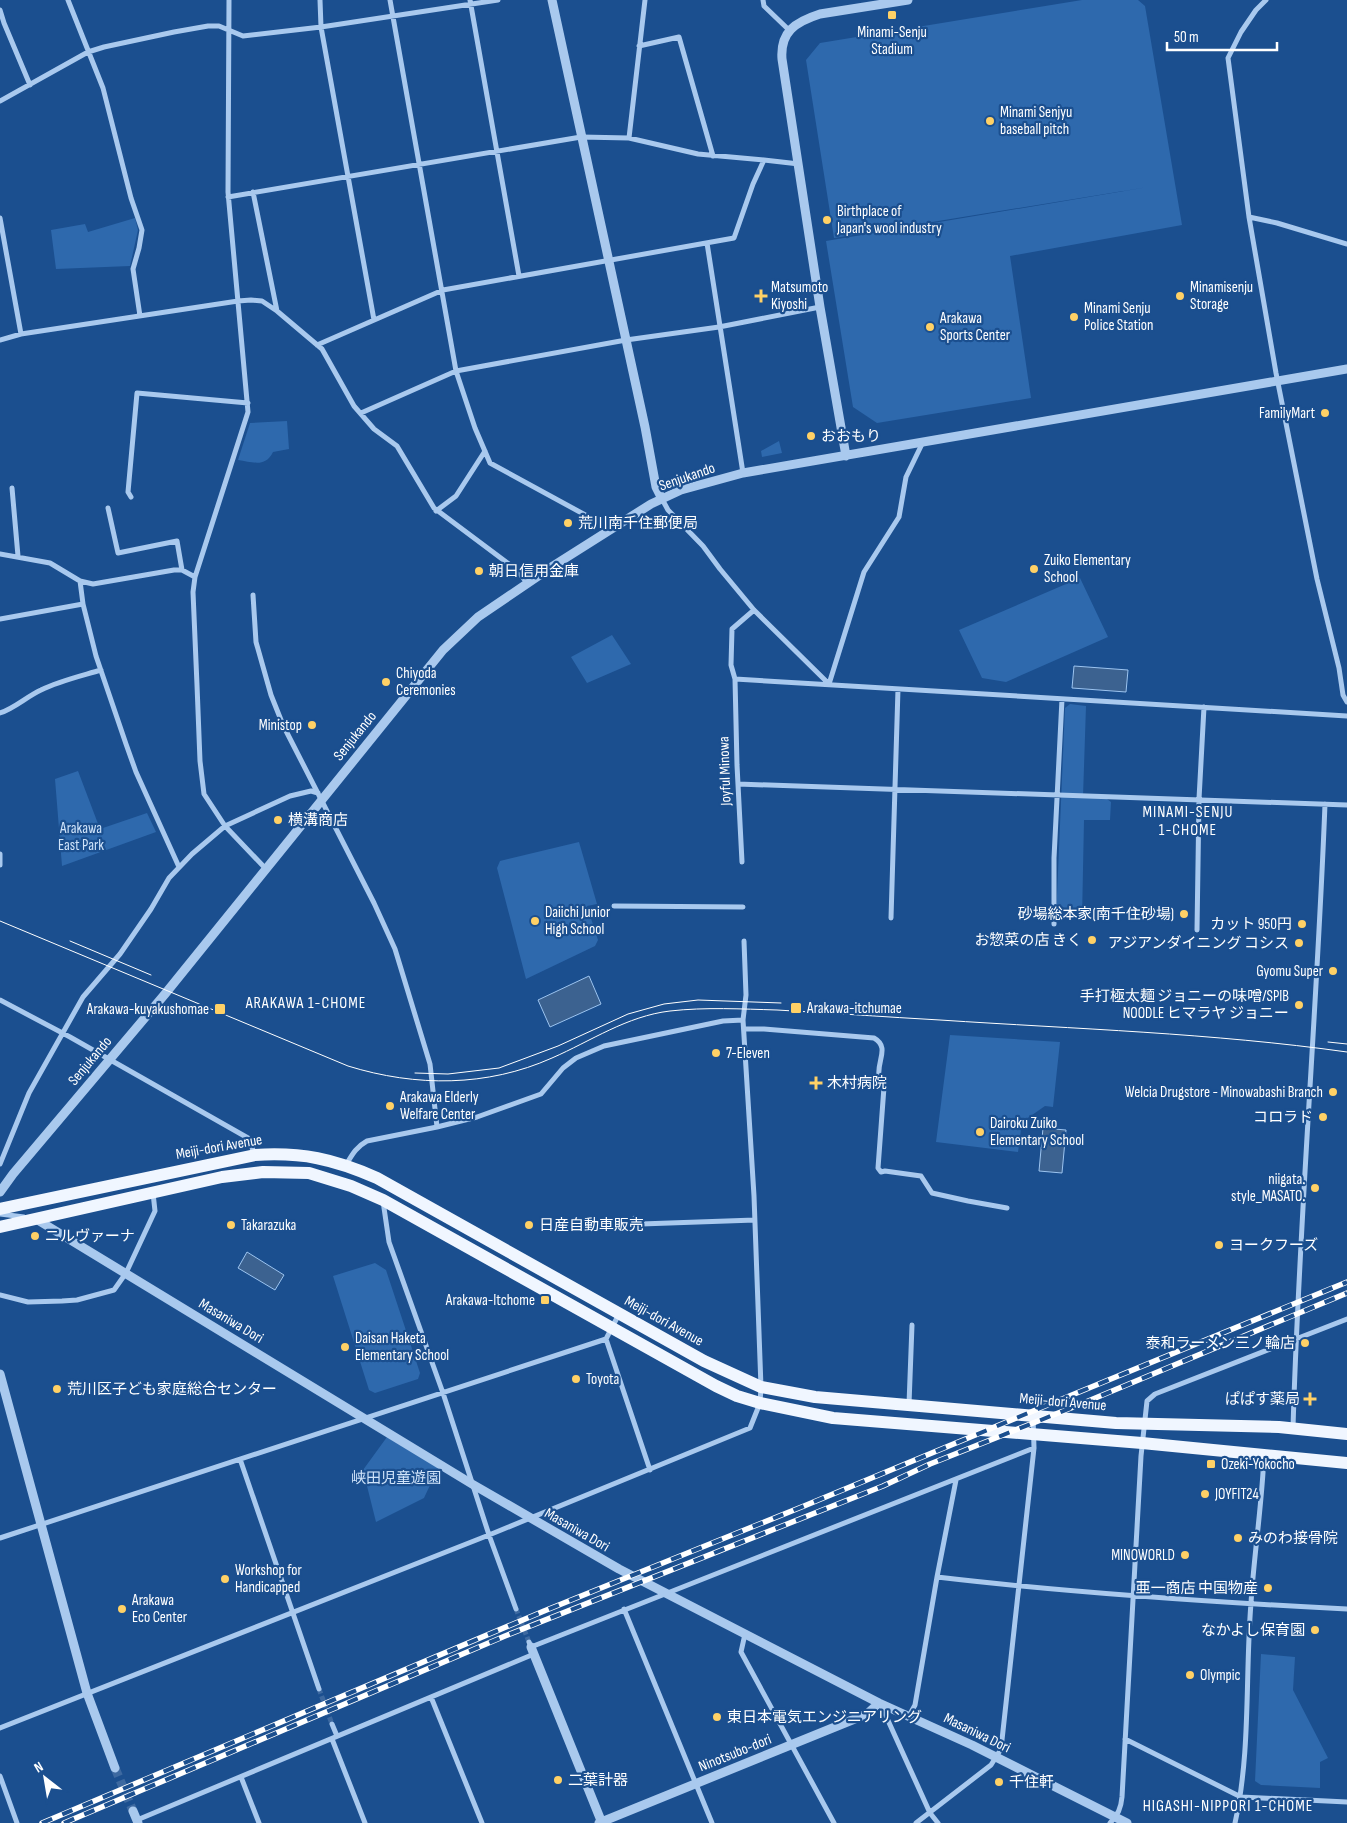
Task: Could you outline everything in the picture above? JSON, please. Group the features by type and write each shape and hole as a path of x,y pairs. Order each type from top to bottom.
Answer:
{"main road":[{"name":"Meiji-dori Avenue","path":"0,1208 255,1155 280,1154 324,1158 346,1165 385,1182 704,1361 762,1387 815,1397 1033,1416 1144,1424 1293,1428 1347,1434"},
{"name":"Meiji-dori Avenue","path":"0,1227 153,1192 244,1174 309,1173 332,1179 383,1200 609,1334 737,1396 832,1418 1033,1434"},
{"path":"1033,1434 1347,1462"}],"street":[{"path":"68,0 103,88 131,198 142,230 140,248 133,268 140,316"},
{"path":"230,0 228,197 248,412 195,577 193,592 196,675 200,761 204,794 225,826 266,869"},
{"path":"320,0 321,27 374,320"},
{"path":"390,0 456,371 490,463 611,529"},
{"path":"0,101 88,52 104,47 208,26 219,26 243,36 321,27 471,2 498,0"},
{"path":"552,0 645,427 656,487 668,510 703,546 754,610 829,684"},
{"path":"630,138 644,0"},
{"path":"763,0 764,6 790,31"},
{"path":"846,456 820,307 782,59 782,43 790,31 803,21 820,14 908,0"},
{"path":"1266,0 1256,10 1241,32 1228,58 1248,218 1317,579 1339,668 1343,695 1347,702"},
{"path":"471,2 519,276"},
{"path":"0,10 30,85"},
{"path":"639,46 679,37 713,156"},
{"path":"228,197 420,166 581,137 630,138 713,156 799,164"},
{"path":"317,345 443,290 734,238 753,184 764,160"},
{"path":"253,192 277,311"},
{"path":"0,218 21,334"},
{"path":"1248,218 1277,223 1347,244"},
{"path":"707,243 743,474"},
{"path":"0,340 21,334 238,301 262,301 277,311 322,349 354,406 374,429 396,446 434,508 517,570 528,583"},
{"path":"361,413 456,371 626,340 719,327 820,307"},
{"name":"Senjukando","path":"0,1192 13,1174 165,994 443,650 478,617 611,529 681,490 743,474 1347,369"},
{"path":"131,497 128,492 137,394 248,403"},
{"path":"829,684 864,572 899,516 906,476 923,442"},
{"path":"436,510 456,496 485,451"},
{"path":"12,488 18,556"},
{"path":"108,508 118,553 177,541 182,570"},
{"path":"0,554 50,563 80,581 93,584 182,570 195,577"},
{"path":"80,581 83,604 101,670 136,772 178,867"},
{"path":"252,595 256,642 271,695 283,725 322,799 395,949 430,1064 438,1127"},
{"path":"0,619 83,604"},
{"name":"Joyful Minowa","path":"742,862 735,679 731,665 732,630 754,610"},
{"path":"0,713 11,710 43,688 101,670"},
{"path":"735,679 1347,716"},
{"path":"891,918 898,689"},
{"path":"1054,924 1054,858 1062,699"},
{"path":"1197,930 1199,799 1204,708"},
{"path":"738,784 1347,804"},
{"path":"0,1164 29,1093 82,997 120,954 178,867 225,826 290,796 311,791 317,792 322,799"},
{"path":"1293,1428 1296,1338 1320,934 1324,804"},
{"path":"0,854 0,865"},
{"path":"614,906 743,907"},
{"path":"0,1728 489,1535 750,1428 760,1402 762,1387 755,1220 743,1020 746,995 744,941"},
{"path":"0,1000 110,1059 248,1138 255,1155"},
{"path":"346,1165 354,1151 360,1145 367,1142 477,1117 541,1094 563,1068 576,1058 604,1046 723,1021 743,1020"},
{"path":"744,1029 874,1038 879,1041 882,1045 879,1075 884,1087 878,1168 881,1172 890,1171 922,1176 932,1193 968,1202 1007,1208"},
{"path":"0,1295 28,1302 77,1300 114,1290 126,1273 155,1211 153,1192"},
{"path":"383,1200 389,1242 444,1393 472,1484 516,1609"},
{"path":"0,1214 36,1219"},
{"path":"635,1218 638,1224 755,1220"},
{"name":"Masaniwa Dori","path":"36,1219 472,1484 619,1569 879,1703 997,1758 1113,1820 1128,1823"},
{"path":"619,1314 609,1334 650,1470"},
{"path":"1113,1820 1121,1808 1142,1443 1147,1401 1155,1394 1347,1319"},
{"path":"909,1406 912,1325"},
{"path":"0,1538 444,1393 609,1334"},
{"path":"0,1374 87,1693 115,1768"},
{"path":"916,1823 991,1765 1001,1749 1034,1448 1033,1416"},
{"path":"133,1811 138,1822 431,1697 531,1648 624,1609 1034,1448"},
{"path":"1235,1823 1240,1798 1249,1670 1251,1604 1261,1508 1264,1454"},
{"path":"240,1459 319,1689"},
{"path":"909,1716 915,1705 956,1480"},
{"path":"937,1577 1020,1587 1347,1609"},
{"path":"624,1609 712,1823"},
{"path":"745,1634 741,1652 834,1823"},
{"path":"531,1648 601,1823"},
{"path":"431,1697 482,1823"},
{"path":"879,1703 930,1813 938,1823"},
{"name":"Ninotsubo-dori","path":"601,1823 867,1714 879,1703"},
{"path":"332,1724 334,1738 365,1823"},
{"path":"1125,1739 1240,1798 1347,1802"},
{"path":"0,1776 17,1823"},
{"path":"241,1777 259,1823"}],"green space":[{"name":"Minami Senjyu baseball pitch","path":"1082,0 1138,0 1145,6 1182,225 1010,256 1031,398 877,423 853,407 826,241 1148,187 834,238 806,60 820,43"},
{"path":"135,218 138,230 130,266 56,269 51,230 85,224 88,232"},
{"path":"287,421 289,449 273,452 266,460 258,463 238,460 250,423"},
{"path":"779,441 782,453 762,457 761,451"},
{"path":"1080,578 1108,637 1006,682 982,678 959,630"},
{"path":"612,635 631,664 587,683 571,657"},
{"path":"1070,704 1086,706 1083,797 1107,799 1111,802 1110,820 1084,820 1082,919 1056,919 1065,708"},
{"name":"Arakawa East Park","path":"78,771 100,829 147,813 156,832 62,866 55,779"},
{"path":"579,842 597,904 587,906 598,940 595,946 526,979 497,868 500,861"},
{"path":"950,1035 1060,1042 1053,1107 1045,1106 1022,1122 1018,1152 936,1142"},
{"path":"375,1263 386,1270 420,1373 418,1379 375,1393 369,1390 333,1276"},
{"name":"峡田児童遊園","path":"387,1437 438,1468 424,1498 376,1522 363,1470"},
{"path":"1261,1654 1295,1657 1293,1690 1328,1758 1320,1762 1320,1788 1261,1785 1255,1781"}],"shaded area":[{"path":"1074,666 1128,670 1126,692 1072,688"},
{"path":"589,976 601,1004 550,1027 538,1000"},
{"path":"1043,1128 1066,1130 1062,1173 1039,1171"},
{"path":"247,1252 284,1275 275,1290 238,1268"}],"tunnel":[{"path":"516,1609 529,1642"},
{"path":"319,1689 332,1724"},
{"path":"115,1768 133,1811"}],"tram line":[{"path":"0,921 348,1066 399,1078 451,1081 477,1079 502,1074 527,1068 552,1058 639,1018 670,1011 697,1009 777,1010 1144,1032 1246,1040 1347,1052"},
{"path":"70,941 151,975"},
{"path":"415,1073 448,1074 499,1068 558,1046 628,1014 664,1004 698,1000 781,1003"},
{"path":"1328,1042 1347,1044"}],"railway":[{"path":"42,1823 544,1611 1347,1282"},
{"path":"64,1823 505,1636 883,1486 930,1464 1081,1404 1347,1293"}],"place":[{"name":"Minami-Senju Stadium","path":"892,15"},
{"name":"Minami Senjyu baseball pitch","path":"990,121"},
{"name":"Birthplace of Japan's wool industry","path":"827,220"},
{"name":"Matsumoto Kiyoshi","path":"761,296"},
{"name":"Minamisenju Storage","path":"1180,296"},
{"name":"Minami Senju Police Station","path":"1074,317"},
{"name":"Arakawa Sports Center","path":"930,327"},
{"name":"FamilyMart","path":"1325,413"},
{"name":"おおもり","path":"811,436"},
{"name":"荒川南千住郵便局","path":"568,523"},
{"name":"Zuiko Elementary School","path":"1034,569"},
{"name":"朝日信用金庫","path":"479,571"},
{"name":"Chiyoda Ceremonies","path":"386,682"},
{"name":"Ministop","path":"312,725"},
{"name":"横溝商店","path":"278,820"},
{"name":"砂場総本家(南千住砂場)","path":"1184,914"},
{"name":"Daiichi Junior High School","path":"535,921"},
{"name":"カット 950円","path":"1302,924"},
{"name":"お惣菜の店 きく","path":"1092,940"},
{"name":"アジアンダイニング コシス","path":"1299,943"},
{"name":"Gyomu Super","path":"1333,971"},
{"name":"手打極太麺 ジョニーの味噌/SPIB NOODLE ヒマラヤ ジョニー","path":"1299,1005"},
{"name":"Arakawa-itchumae","path":"796,1008"},
{"name":"Arakawa-kuyakushomae","path":"220,1009"},
{"name":"7-Eleven","path":"716,1053"},
{"name":"木村病院","path":"816,1083"},
{"name":"Welcia Drugstore - Minowabashi Branch","path":"1333,1092"},
{"name":"Arakawa Elderly Welfare Center","path":"390,1106"},
{"name":"コロラド","path":"1323,1117"},
{"name":"Dairoku Zuiko Elementary School","path":"980,1132"},
{"name":"niigata. style_MASATO.","path":"1315,1188"},
{"name":"Takarazuka","path":"231,1225"},
{"name":"日産自動車販売","path":"529,1225"},
{"name":"ニルヴァーナ","path":"35,1236"},
{"name":"ヨークフーズ","path":"1219,1245"},
{"name":"Arakawa-Itchome","path":"545,1300"},
{"name":"泰和ラーメン三ノ輪店","path":"1305,1343"},
{"name":"Daisan Haketa Elementary School","path":"345,1347"},
{"name":"Toyota","path":"576,1379"},
{"name":"荒川区子ども家庭総合センター","path":"57,1389"},
{"name":"ぱぱす薬局","path":"1310,1399"},
{"name":"Ozeki-Yokocho","path":"1211,1464"},
{"name":"JOYFIT24","path":"1205,1494"},
{"name":"みのわ接骨院","path":"1238,1538"},
{"name":"MINOWORLD","path":"1185,1555"},
{"name":"Workshop for Handicapped","path":"225,1579"},
{"name":"亜一商店 中国物産","path":"1268,1588"},
{"name":"Arakawa Eco Center","path":"122,1609"},
{"name":"なかよし保育園","path":"1315,1630"},
{"name":"Olympic","path":"1190,1675"},
{"name":"東日本電気エンジニアリング","path":"717,1717"},
{"name":"二葉計器","path":"558,1780"},
{"name":"千住軒","path":"999,1782"}],"district":[{"name":"MINAMI-SENJU 1-CHOME","path":"1188,821"},
{"name":"ARAKAWA 1-CHOME","path":"306,1003"},
{"name":"HIGASHI-NIPPORI 1-CHOME","path":"1228,1806"}]}
